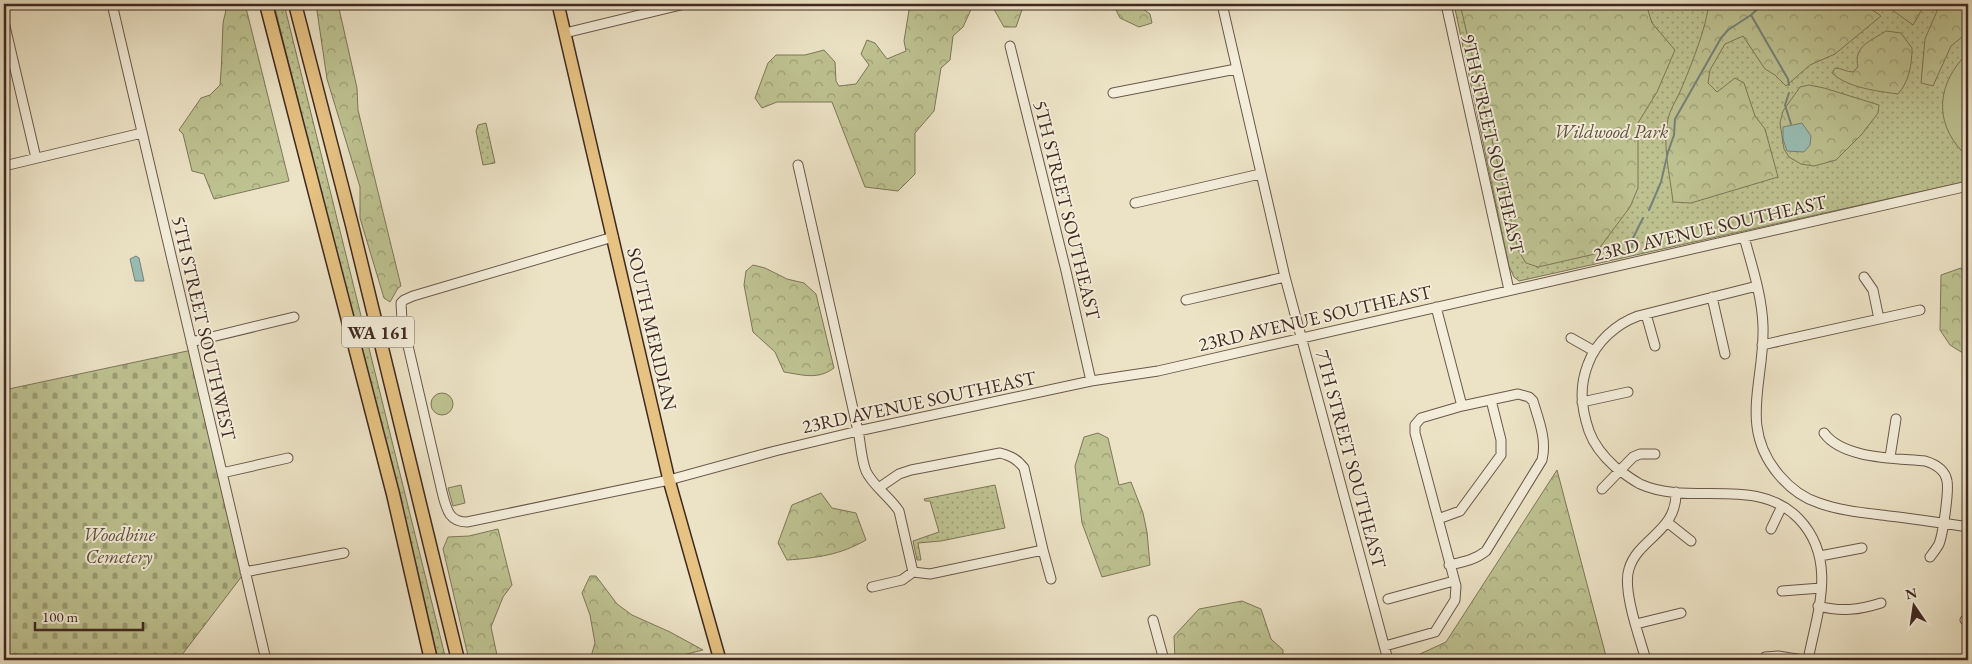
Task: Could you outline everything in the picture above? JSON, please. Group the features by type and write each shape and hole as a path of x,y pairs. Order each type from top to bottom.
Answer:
{"highway":[{"name":"WA 161","path":"266,4 390,485 431,660"},
{"name":"WA 161","path":"295,4 352,225 458,660"}],"main road":[{"name":"SOUTH MERIDIAN","path":"558,4 669,480 720,660"}],"street":[{"name":"5TH STREET SOUTHWEST","path":"112,4 266,660"},
{"path":"565,33 685,4"},
{"name":"7TH STREET SOUTHEAST","path":"1222,4 1284,278 1388,660"},
{"name":"9TH STREET SOUTHEAST","path":"1446,4 1510,290"},
{"path":"4,22 36,158"},
{"name":"5TH STREET SOUTHEAST","path":"1010,46 1066,271 1091,381"},
{"path":"1113,93 1236,69"},
{"path":"4,166 142,133"},
{"path":"798,165 866,472 899,510 913,572"},
{"path":"1136,202 1260,174"},
{"name":"23RD AVENUE SOUTHEAST","path":"613,237 413,296 402,301 400,308 443,496 450,516 457,521 467,522 669,480 858,431 1091,381 1158,371 1968,186"},
{"path":"1744,237 1757,286 1763,322 1755,407 1757,429 1765,453 1774,469 1788,485 1809,499 1831,507 1853,512 1968,527"},
{"path":"1864,277 1872,290 1879,319"},
{"path":"1186,300 1284,278"},
{"path":"1757,286 1630,319 1615,329 1594,351 1582,381 1582,402 1587,426 1600,452 1620,470 1642,484 1676,492 1760,497 1782,506 1806,527 1820,556 1823,572 1808,660"},
{"path":"1712,297 1724,354"},
{"path":"1436,307 1462,406"},
{"path":"1762,345 1920,310"},
{"path":"1646,314 1655,346"},
{"path":"191,342 294,317"},
{"path":"1571,338 1594,351"},
{"path":"1582,402 1628,392"},
{"path":"1385,646 1435,632 1454,600 1456,586 1449,565 1415,433 1415,425 1421,418 1462,406 1518,394 1529,397 1533,401 1544,440 1542,460 1486,551 1479,557 1449,565"},
{"path":"1438,520 1460,511 1501,455 1501,440 1491,400"},
{"path":"1890,457 1896,419"},
{"path":"1824,434 1835,444 1852,451 1932,463 1942,470 1947,482 1943,524 1939,543 1930,557"},
{"path":"880,487 898,474 911,470 1000,453 1011,456 1024,468 1051,579"},
{"path":"1602,488 1636,455 1655,454"},
{"path":"222,473 288,458"},
{"path":"1646,660 1629,597 1628,571 1636,556 1663,529 1675,508 1676,492"},
{"path":"1771,529 1782,506"},
{"path":"1667,522 1691,541"},
{"path":"1820,556 1862,548"},
{"path":"872,587 902,580 913,572 930,574 1043,550"},
{"path":"245,572 344,553"},
{"path":"1388,599 1454,581"},
{"path":"1782,591 1821,588"},
{"path":"1818,606 1845,611 1881,604"},
{"path":"1636,624 1682,613"},
{"path":"1153,620 1164,660"},
{"path":"1765,657 1778,656 1803,660"}],"green space":[{"path":"225,4 245,4 289,181 214,199 204,174 192,171 183,134 179,130 201,98 210,95 220,85"},
{"path":"274,4 284,4 446,660 437,660"},
{"path":"316,4 338,4 357,88 358,110 401,286 390,302 384,298 360,218 360,187 327,79"},
{"path":"933,4 979,4 973,5 963,27 953,36 950,60 941,68 934,111 915,133 915,174 898,191 865,187 832,102 777,102 762,108 755,98 768,63 776,55 805,55 824,50 835,62 836,81 839,86 856,84 869,65 861,54 867,40 875,43 887,59 906,51 904,41 909,10"},
{"path":"991,4 1024,4 1016,27 1004,27"},
{"path":"1113,4 1137,4 1150,14 1152,23 1139,27 1120,18"},
{"name":"Wildwood Park","path":"1454,4 1968,4 1968,181 1519,281 1514,277 1509,266"},
{"path":"1460,4 1646,4 1652,23 1675,50 1657,92 1638,123 1638,188 1630,207 1595,254 1538,267 1526,263 1518,250"},
{"path":"1708,4 1864,4 1881,16 1835,54 1810,65 1786,86 1775,75 1765,69 1743,36 1725,44 1710,70 1708,83 1717,92 1735,78 1744,83 1755,116 1765,129 1778,177 1691,203 1673,202 1666,150 1666,129 1671,109 1683,86 1697,49 1705,23"},
{"path":"1884,4 1925,4 1913,25"},
{"path":"1940,4 1968,4 1968,32 1951,46 1933,86 1921,83 1925,39"},
{"path":"1886,31 1901,33 1912,48 1909,72 1905,84 1898,94 1854,85 1832,73 1835,68 1853,72 1858,67 1858,54 1864,45"},
{"path":"1963,58 1968,62 1968,157 1957,146 1950,134 1945,122 1943,109 1943,96 1947,83"},
{"path":"1809,85 1879,105 1878,113 1862,134 1836,160 1814,166 1801,164 1789,157 1784,149 1780,123 1783,111 1800,87"},
{"path":"486,123 495,163 483,165 476,131 478,125"},
{"path":"753,265 765,268 787,279 804,283 816,294 834,368 828,372 816,375 784,372 775,352 753,332 744,285 746,271"},
{"path":"1961,268 1968,283 1968,354 1966,355 1950,345 1940,330 1941,275"},
{"name":"Woodbine Cemetery","path":"192,350 245,572 178,660 4,660 4,390"},
{"path":"442,393 450,396 453,404 450,412 442,415 434,412 431,404 434,396"},
{"path":"1098,433 1108,438 1119,485 1131,482 1143,513 1150,565 1102,577 1082,523 1075,466 1084,437"},
{"path":"1557,470 1607,660 1407,660 1446,642"},
{"path":"461,485 465,503 453,506 448,488"},
{"path":"995,485 1005,528 941,541 918,543 921,560 917,560 913,541 939,532 930,501 925,501 924,499"},
{"path":"821,493 832,508 856,513 866,540 828,555 787,560 778,543 792,505"},
{"path":"498,529 512,585 503,597 491,627 498,660 469,660 443,549 448,537 469,536"},
{"path":"590,576 596,576 617,604 632,615 670,632 703,650 663,660 590,660 595,643 590,615 582,593"},
{"path":"1242,601 1261,609 1271,639 1283,650 1283,660 1175,660 1174,636 1199,609"}],"water":[{"path":"1802,123 1811,136 1810,145 1804,152 1787,151 1783,139 1783,127"},
{"path":"136,256 139,258 144,281 135,281 130,259"}],"waterway":[{"path":"1763,4 1751,15 1788,79 1789,85"},
{"path":"1649,210 1661,182 1674,135 1675,119 1721,38 1728,30 1751,15"},
{"path":"1789,93 1785,105 1791,124"},
{"path":"1632,247 1633,238 1643,218"}]}
